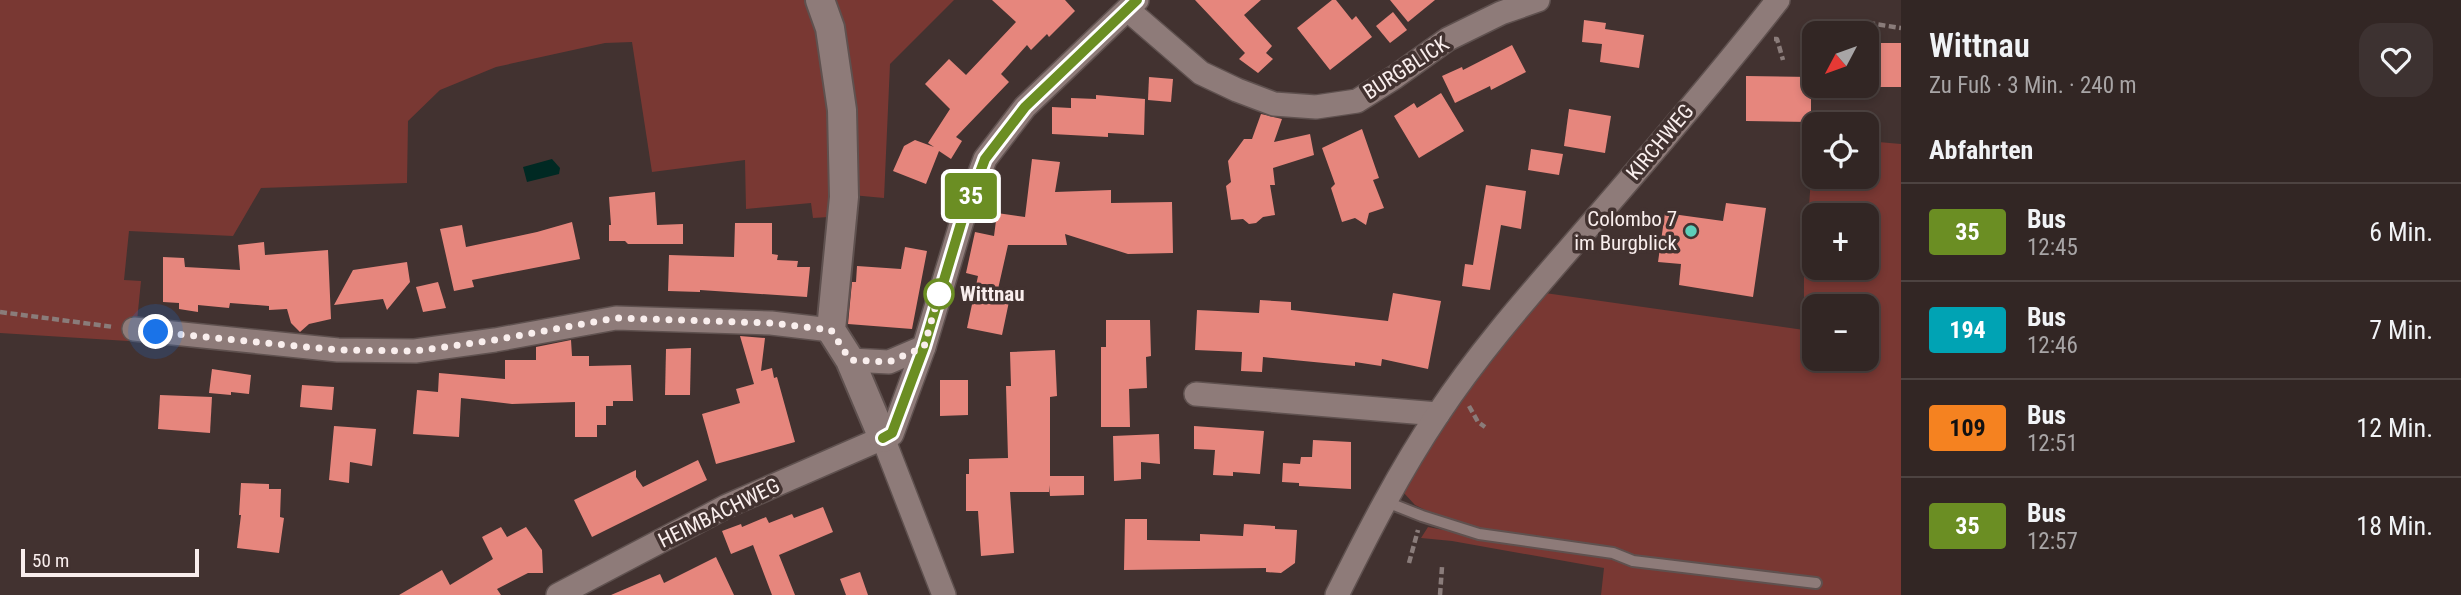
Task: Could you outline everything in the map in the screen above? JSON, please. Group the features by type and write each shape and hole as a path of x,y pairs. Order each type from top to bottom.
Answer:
{"street":[{"path":"820,0 830,28 842,110 844,197 831,330 850,360 944,595"},
{"name":"BURGBLICK","path":"1132,5 1201,73 1274,103 1316,107 1357,100 1448,39 1501,13 1538,0"},
{"name":"KIRCHWEG","path":"1337,595 1384,500 1438,414 1501,328 1778,0"},
{"path":"883,438 892,433 924,347 962,220 985,159 1025,107 1132,5"},
{"path":"134,329 338,350 402,351 495,340 616,318 771,323 831,330"},
{"path":"850,360 889,362 924,347"},
{"path":"1196,394 1438,414"},
{"name":"HEIMBACHWEG","path":"558,595 727,506 883,438"}],"lane":[{"path":"1384,500 1422,516 1479,534 1613,553 1633,561 1816,583"}],"path":[{"path":"1880,25 1901,28"},
{"path":"0,312 134,329"},
{"path":"1409,564 1416,537"},
{"path":"1440,595 1442,567"}],"shaded area":[{"path":"0,0 954,0 890,64 884,198 830,193 829,217 813,218 811,203 746,209 745,160 652,172 632,42 605,43 496,67 440,90 408,121 407,183 261,188 233,236 129,231 124,280 141,281 137,321 128,341 0,333"},
{"path":"1879,142 1901,144 1901,595 1601,595 1604,568 1421,538 1428,527 1481,537 1415,505 1403,492 1459,403 1545,293 1802,330 1802,371 1879,371 1879,294 1804,294 1804,280 1879,280 1879,203 1809,203 1810,189 1879,189"}],"water":[{"path":"552,159 560,168 559,174 527,182 523,167"}],"building":[{"path":"992,0 1065,0 1075,11 1049,37 1047,34 1031,50 1027,45 1001,74 1009,82 956,137 962,141 951,159 939,151 926,184 893,171 904,146 915,140 934,147 928,143 950,109 925,84 949,59 966,75 1016,22"},
{"path":"1195,0 1261,0 1244,15 1272,46 1266,53 1273,59 1258,73 1239,59 1245,53"},
{"path":"1332,0 1336,0 1352,20 1356,16 1372,37 1330,70 1297,28"},
{"path":"1390,0 1435,0 1408,22"},
{"path":"1393,12 1407,30 1390,43 1376,26"},
{"path":"1584,20 1606,23 1605,29 1644,35 1639,68 1600,62 1602,44 1582,42"},
{"path":"1880,43 1901,43 1901,87 1880,87"},
{"path":"1512,45 1526,72 1491,90 1490,86 1455,103 1442,76 1462,67 1463,70"},
{"path":"1746,76 1802,77 1802,98 1811,98 1811,112 1802,112 1802,122 1746,121"},
{"path":"1149,77 1173,79 1171,102 1148,100"},
{"path":"1441,93 1464,131 1419,158 1394,116 1414,103 1417,108"},
{"path":"1096,95 1145,99 1144,135 1108,133 1108,137 1052,134 1052,107 1071,108 1071,98 1096,99"},
{"path":"1569,109 1611,116 1605,153 1564,146"},
{"path":"1261,114 1282,119 1274,142 1310,134 1314,155 1273,168 1275,185 1270,185 1275,215 1249,224 1243,219 1231,220 1226,186 1231,182 1228,161 1244,139 1252,139"},
{"path":"1362,129 1379,178 1373,180 1384,208 1369,213 1366,225 1355,218 1342,222 1331,188 1335,184 1322,148"},
{"path":"1531,149 1563,154 1559,175 1528,170"},
{"path":"1032,159 1060,162 1055,192 1111,190 1111,203 1172,202 1173,253 1128,254 1065,234 1067,245 1008,245 998,289 1011,292 1002,335 967,328 978,276 966,273 975,232 994,236 997,213 1025,217"},
{"path":"1486,185 1526,191 1521,229 1501,225 1490,290 1462,286 1465,264 1473,265"},
{"path":"655,192 657,225 683,224 683,244 628,244 625,241 609,241 609,197"},
{"path":"1726,203 1766,208 1753,297 1679,285 1681,264 1658,262 1665,213 1723,221"},
{"path":"572,222 580,259 472,280 474,287 454,291 440,229 462,225 466,247"},
{"path":"735,223 772,223 772,254 778,255 777,260 798,261 797,267 810,267 807,297 700,290 668,291 669,255 734,257"},
{"path":"264,242 265,255 328,250 331,319 309,324 300,332 291,323 287,309 269,310 269,306 230,303 229,308 198,305 198,312 179,309 179,303 163,302 163,257 184,258 185,267 240,270 238,245"},
{"path":"905,247 927,251 912,329 848,324 852,282 856,282 857,266 901,269"},
{"path":"407,262 410,282 387,310 383,299 334,305 353,270"},
{"path":"438,282 446,308 423,312 416,287"},
{"path":"1393,293 1441,301 1428,369 1382,359 1381,366 1355,362 1355,366 1263,357 1262,372 1241,371 1242,352 1195,350 1197,310 1259,313 1260,300 1291,302 1291,310 1388,321"},
{"path":"1106,320 1150,320 1151,356 1146,357 1147,388 1129,389 1130,427 1101,427 1101,347 1106,347"},
{"path":"740,336 765,338 761,371 772,368 774,378 777,377 795,442 716,464 702,414 740,403 736,389 754,384"},
{"path":"571,340 572,356 589,356 589,366 631,365 633,401 613,401 613,406 606,406 606,425 597,425 597,437 575,437 575,402 512,404 461,398 459,437 413,434 417,390 438,392 439,373 505,379 505,360 536,360 536,347"},
{"path":"691,348 690,395 665,395 666,349"},
{"path":"1055,350 1057,396 1050,397 1050,476 1084,476 1084,495 1050,496 1049,485 1049,492 1010,492 1014,553 981,556 978,511 966,511 966,474 969,474 969,459 1008,458 1006,386 1011,386 1010,352"},
{"path":"212,369 251,375 249,394 209,393"},
{"path":"940,380 968,380 968,415 940,416"},
{"path":"302,385 334,387 332,410 300,407"},
{"path":"160,395 212,397 210,433 158,429"},
{"path":"334,426 376,429 372,466 350,462 349,483 329,480"},
{"path":"1194,426 1264,431 1260,474 1233,472 1233,476 1213,475 1215,450 1194,449"},
{"path":"1159,434 1160,464 1141,462 1141,479 1114,481 1113,436"},
{"path":"1313,440 1351,442 1351,489 1299,486 1299,483 1282,482 1283,463 1300,464 1301,457 1312,457"},
{"path":"698,460 707,480 592,537 574,500 636,470 636,477 643,487"},
{"path":"241,483 269,484 269,489 281,489 280,517 284,518 279,553 237,548"},
{"path":"823,507 833,532 779,555 795,595 772,595 753,545 731,554 722,531 741,524 742,527 766,517 769,523 792,514 794,518"},
{"path":"1125,519 1147,519 1147,540 1200,541 1200,534 1243,536 1244,524 1297,530 1295,563 1281,573 1266,572 1266,568 1124,570"},
{"path":"501,527 507,537 526,527 542,550 543,573 528,573 497,589 501,595 399,595 442,570 450,585 493,559 482,537"},
{"path":"716,557 734,595 611,595 660,574 664,583"},
{"path":"860,572 868,595 846,595 840,579"}],"bus line":[{"name":"35","path":"883,438 892,433 924,347 962,220 985,159 1025,107 1137,0"}],"place":[{"name":"Colombo 7 im Burgblick","path":"1691,231"},
{"name":"Wittnau","path":"939,294"}],"route":[{"path":"156,332 338,350 415,351 495,340 616,318 693,319 771,323 831,330 850,360 889,362 924,347 939,294"}]}
